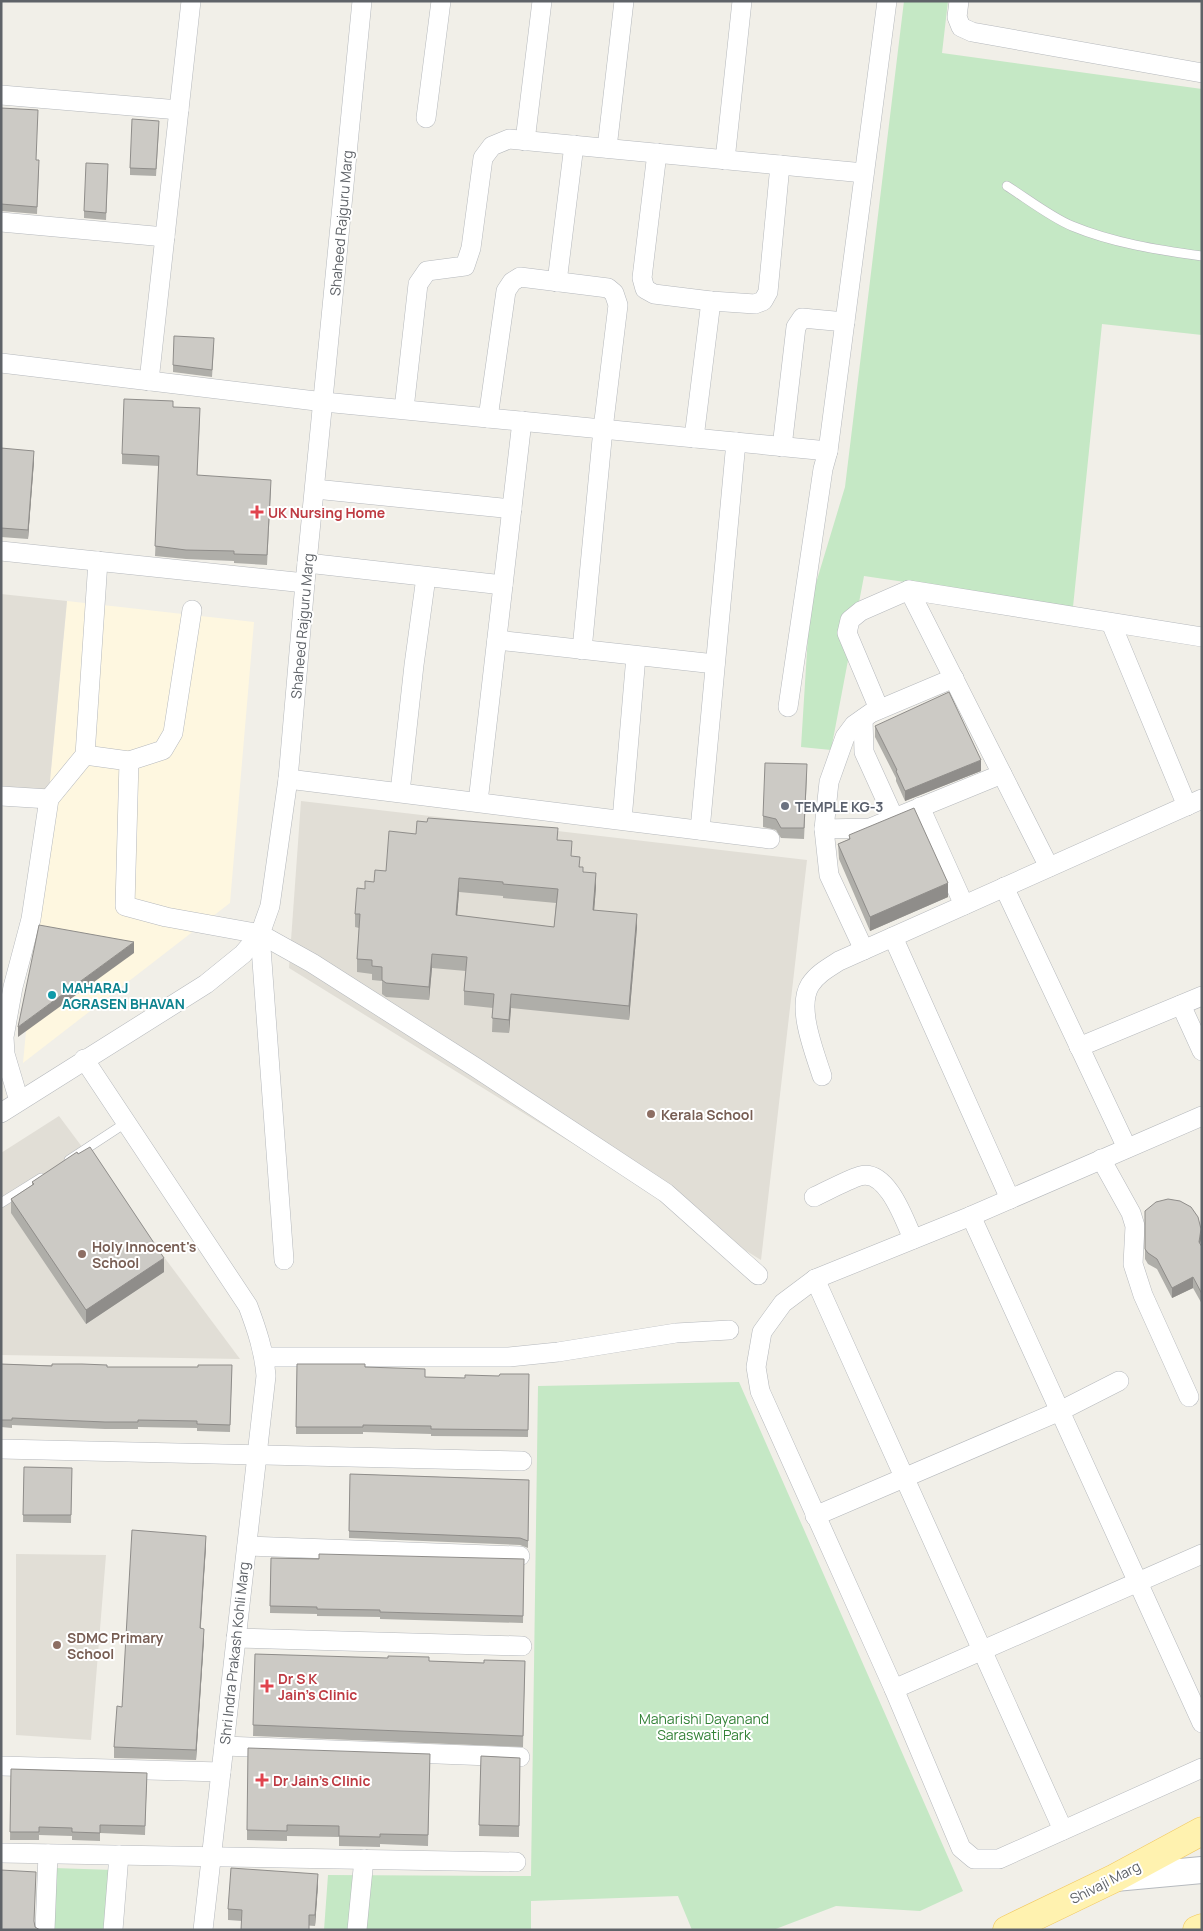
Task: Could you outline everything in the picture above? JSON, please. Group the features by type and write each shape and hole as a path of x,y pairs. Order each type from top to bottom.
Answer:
{"main road":[{"name":"Shivaji Marg","path":"1007,1930 1114,1878 1202,1831"},
{"path":"1114,1878 1201,1871"},
{"path":"1197,1930 1202,1928"}],"street":[{"path":"148,381 192,1"},
{"name":"Shaheed Rajguru Marg","path":"1,1113 206,984 243,954 260,934 270,906 288,778 362,1"},
{"path":"426,118 441,1"},
{"path":"525,141 542,1"},
{"path":"607,148 624,1"},
{"path":"725,160 742,1"},
{"path":"788,707 822,478 828,451 887,1"},
{"path":"959,1 957,16 960,27 972,32 1202,73"},
{"path":"1,95 179,110"},
{"path":"404,409 418,284 427,271 465,266 471,248 483,158 492,146 509,139 864,173"},
{"path":"557,282 574,145"},
{"path":"657,153 642,278 645,289 654,294 711,301 755,304 763,301 768,292 780,165"},
{"path":"1,222 165,236"},
{"path":"488,418 506,291 512,282 520,277 608,288 614,293 618,305 603,429 582,650"},
{"path":"694,438 711,301"},
{"path":"782,447 796,328 802,318 845,322"},
{"path":"1,363 324,402 828,451"},
{"path":"478,802 522,421"},
{"path":"700,830 736,442"},
{"path":"315,489 512,509"},
{"path":"1,551 306,583"},
{"path":"20,1101 5,1054 4,1037 13,987 31,919 49,799 86,755 98,561"},
{"path":"307,563 503,585"},
{"path":"400,792 426,577"},
{"path":"910,590 1048,867"},
{"path":"879,709 847,633 850,620 861,611 910,590 1202,638"},
{"path":"86,755 129,761 163,750 173,733 192,610"},
{"path":"822,1076 808,1030 806,999 809,986 822,972 839,961 893,936 1194,802 1111,623"},
{"path":"497,640 715,664"},
{"path":"622,820 636,656"},
{"path":"864,950 829,875 824,829 829,782 836,760 845,737 863,719 879,709 954,678"},
{"path":"863,719 864,752 894,818"},
{"path":"129,761 125,906 166,918 260,934 312,963 666,1193 758,1275"},
{"path":"824,829 870,828 1002,774"},
{"path":"288,778 770,839"},
{"path":"1,796 49,799"},
{"path":"920,808 964,905"},
{"path":"1004,887 1126,1148"},
{"path":"260,934 284,1260"},
{"path":"893,936 1010,1199"},
{"path":"1079,1046 1202,996"},
{"path":"1181,1005 1202,1051"},
{"name":"Shri Indra Prakash Kohli Marg","path":"84,1059 248,1306 260,1337 265,1357 266,1376 203,1930"},
{"path":"1202,1116 971,1216 815,1279 783,1303 762,1332 756,1367 760,1391 894,1689 961,1848 974,1859 999,1859 1202,1768"},
{"path":"1101,1160 1131,1213 1135,1226 1133,1264 1143,1295 1189,1397"},
{"path":"814,1196 861,1176 870,1176 880,1180 897,1202 913,1239"},
{"path":"971,1216 1202,1723"},
{"path":"815,1279 1063,1830"},
{"path":"265,1357 509,1357 558,1352 676,1333 729,1330"},
{"path":"815,1516 1060,1411 1119,1381"},
{"path":"1,1449 522,1460"},
{"path":"247,1546 520,1556"},
{"path":"894,1689 1202,1554"},
{"path":"236,1638 522,1646"},
{"path":"224,1746 520,1757"},
{"path":"1,1766 221,1772"},
{"path":"1,1853 516,1862"},
{"path":"45,1930 48,1854"},
{"path":"113,1930 119,1855"},
{"path":"357,1930 364,1860"}],"lane":[{"path":"1007,186 1070,226 1151,249 1202,256"},
{"path":"1,1204 127,1122"}],"shaded area":[{"path":"1,594 67,601 48,802 1,798"},
{"path":"67,601 254,622 230,903 23,1063"},
{"name":"Kerala School","path":"301,801 807,860 761,1260 289,968"},
{"name":"Holy Innocent's School","path":"59,1116 240,1359 1,1355 1,1153"},
{"name":"SDMC Primary School","path":"16,1554 106,1555 91,1740 16,1735"}],"green space":[{"path":"904,1 948,1 942,53 1202,89 1202,335 1102,324 1073,607 864,576 831,750 801,747 810,603 845,487"},
{"name":"Maharishi Dayanand Saraswati Park","path":"739,1382 963,1891 920,1911 836,1906 773,1930 692,1930 678,1896 531,1901 531,1930 324,1930 328,1875 531,1876 538,1386"},
{"path":"54,1868 113,1870 107,1930 52,1930"}],"building":[{"path":"1,108 38,110 36,160 39,160 37,207 1,204"},
{"path":"132,119 159,121 156,169 130,168"},
{"path":"86,163 108,164 106,213 84,211"},
{"path":"174,336 214,338 212,370 173,365"},
{"path":"124,399 173,401 173,407 200,408 197,475 271,480 267,555 234,554 234,551 186,550 155,546 159,456 122,454"},
{"path":"1,448 34,451 28,530 1,528"},
{"path":"949,692 981,760 905,791 897,770 875,726"},
{"name":"TEMPLE KG-3","path":"765,763 807,764 804,828 781,828 776,819 763,816"},
{"path":"914,808 948,883 870,917 838,844 850,839 849,835"},
{"path":"428,818 558,828 557,840 572,841 571,856 580,857 579,867 583,867 583,872 596,873 593,910 637,914 629,1006 511,994 509,1020 492,1018 494,994 464,991 467,957 432,954 429,987 386,983 382,980 382,967 372,966 372,960 357,959 360,914 355,914 357,888 365,889 365,881 374,882 375,870 386,871 389,831 416,834 417,821 427,822","holes":["459,878 503,882 503,884 558,889 554,927 456,915"]},
{"name":"MAHARAJ AGRASEN BHAVAN","path":"39,925 134,942 18,1027"},
{"path":"90,1147 164,1258 86,1310 11,1199 34,1184 32,1182 77,1152 78,1154"},
{"path":"1168,1199 1180,1201 1191,1207 1198,1217 1201,1229 1199,1242 1202,1247 1202,1294 1193,1277 1172,1288 1157,1259 1145,1249 1145,1211 1156,1202"},
{"path":"1,1364 52,1366 52,1364 82,1364 107,1365 107,1367 232,1365 230,1425 197,1424 197,1421 138,1420 138,1422 105,1422 12,1418 12,1420 1,1420"},
{"path":"297,1364 365,1364 365,1367 425,1369 425,1377 465,1378 465,1375 499,1376 500,1374 529,1374 528,1430 431,1429 431,1426 363,1425 363,1427 296,1427"},
{"path":"24,1467 72,1468 71,1515 23,1515"},
{"path":"350,1474 529,1480 528,1541 520,1538 349,1531"},
{"path":"132,1530 206,1536 200,1628 204,1629 196,1750 114,1747 117,1706 122,1707"},
{"path":"319,1554 524,1559 523,1616 380,1612 380,1610 270,1606 271,1558 319,1559"},
{"path":"255,1654 388,1658 388,1656 429,1657 429,1661 484,1663 484,1660 525,1661 523,1736 253,1725"},
{"path":"248,1748 430,1754 428,1835 380,1834 380,1837 339,1836 339,1826 287,1825 287,1831 247,1830"},
{"path":"481,1756 520,1758 519,1826 479,1825"},
{"path":"11,1769 147,1773 145,1826 100,1825 100,1833 72,1832 72,1828 39,1827 39,1832 10,1832"},
{"path":"231,1868 318,1874 315,1915 309,1915 309,1930 241,1930 242,1910 228,1909"},
{"path":"1,1870 36,1872 34,1921 35,1927 40,1930 1,1930"}],"place":[{"name":"UK Nursing Home","path":"257,512"},
{"name":"TEMPLE KG-3","path":"785,806"},
{"name":"MAHARAJ AGRASEN BHAVAN","path":"52,995"},
{"name":"Kerala School","path":"651,1114"},
{"name":"Holy Innocent's School","path":"82,1254"},
{"name":"SDMC Primary School","path":"57,1645"},
{"name":"Dr S K Jain's Clinic","path":"267,1686"},
{"name":"Dr Jain's Clinic","path":"262,1780"}]}
